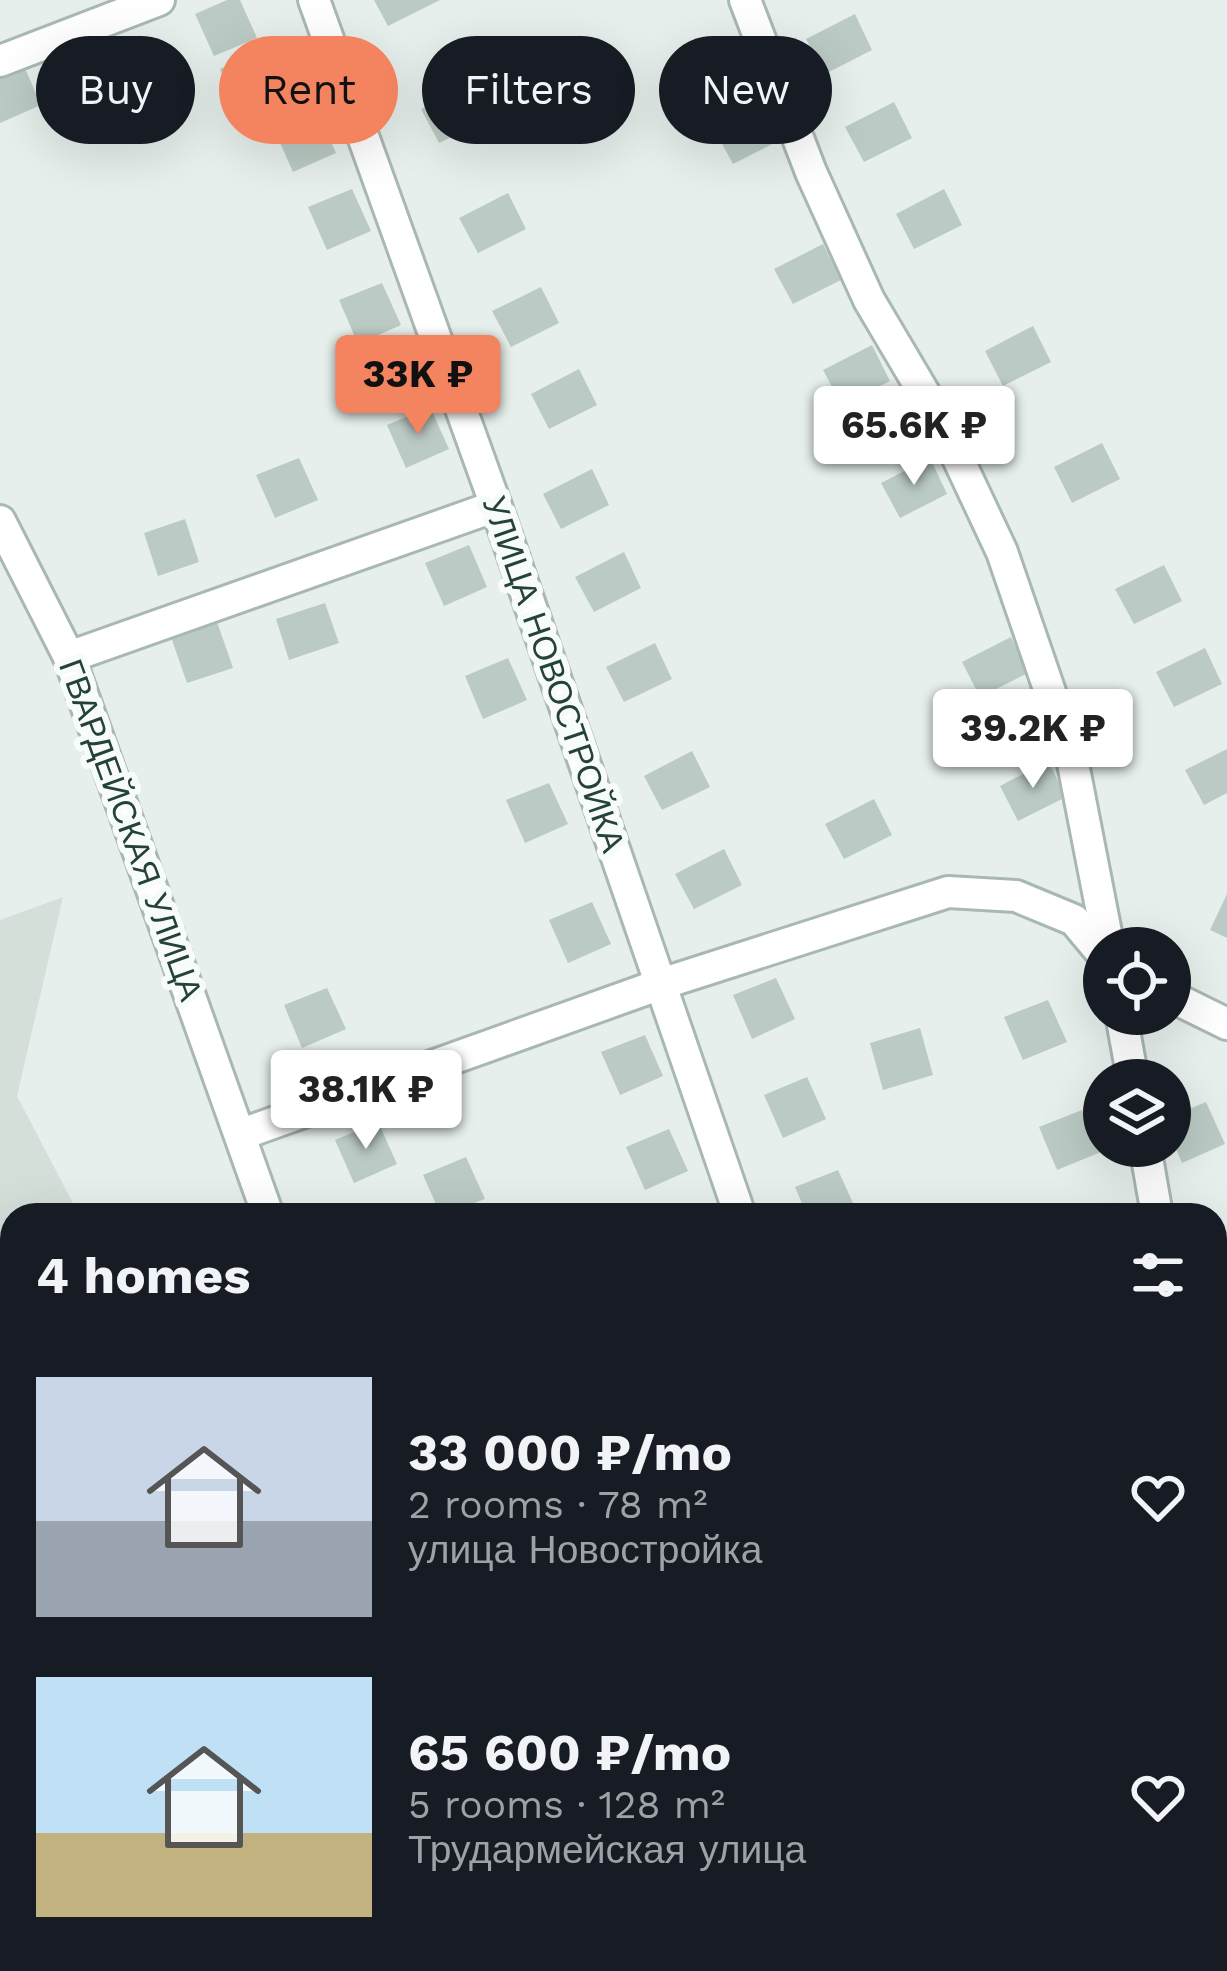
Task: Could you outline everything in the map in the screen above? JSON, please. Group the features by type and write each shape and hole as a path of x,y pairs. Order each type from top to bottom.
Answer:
{"street":[{"path":"0,61 159,0"},
{"name":"УЛИЦА НОВОСТРОЙКА","path":"314,0 496,506 736,1203"},
{"path":"745,0 868,300 940,420 1002,552 1071,753 1105,927"},
{"path":"69,657 496,506"},
{"name":"ГВАРДЕЙСКАЯ УЛИЦА","path":"0,521 69,657 264,1203"},
{"path":"242,1135 661,984 949,892 1016,896 1074,920 1083,931"},
{"path":"1191,1006 1227,1024"},
{"path":"1148,1167 1155,1203"}],"shaded area":[{"path":"63,897 17,1096 73,1203 0,1203 0,920"}],"building":[{"path":"227,0 240,0 256,36 219,36 219,54 214,56 195,14"},
{"path":"374,0 440,0 388,26"},
{"path":"855,14 872,50 832,70 832,36 812,36"},
{"path":"24,66 36,94 36,107 0,123 0,76"},
{"path":"894,102 912,138 864,162 845,127"},
{"path":"281,144 332,144 336,153 293,172"},
{"path":"722,144 772,144 733,164"},
{"path":"352,189 371,231 327,250 308,207"},
{"path":"944,189 962,225 914,249 896,214"},
{"path":"508,193 526,229 478,253 459,218"},
{"path":"823,244 841,280 793,304 774,269"},
{"path":"382,283 401,325 358,344 339,300"},
{"path":"541,287 559,323 511,347 492,311"},
{"path":"1033,326 1051,362 1003,386 985,351"},
{"path":"872,345 890,381 842,405 823,370"},
{"path":"579,369 597,405 549,429 531,394"},
{"path":"430,407 449,449 406,468 387,425"},
{"path":"1102,443 1120,479 1072,503 1054,467"},
{"path":"299,458 318,500 275,518 256,475"},
{"path":"930,458 947,494 900,518 881,483"},
{"path":"592,469 609,505 561,529 543,494"},
{"path":"185,519 199,562 158,576 144,533"},
{"path":"469,545 487,587 444,606 425,563"},
{"path":"624,552 641,588 594,612 575,577"},
{"path":"1164,565 1182,601 1134,624 1115,589"},
{"path":"325,603 339,643 289,660 276,619"},
{"path":"217,622 233,668 187,683 171,637"},
{"path":"1011,637 1028,673 980,697 962,662"},
{"path":"655,643 672,679 624,702 606,667"},
{"path":"1205,648 1222,684 1174,707 1156,672"},
{"path":"508,658 527,700 483,719 465,676"},
{"path":"1227,749 1227,793 1204,805 1185,770"},
{"path":"692,751 710,787 662,810 644,776"},
{"path":"1048,761 1066,797 1018,821 1000,786"},
{"path":"549,783 568,824 525,843 506,800"},
{"path":"874,799 892,835 844,859 825,824"},
{"path":"724,849 742,885 694,909 675,874"},
{"path":"1227,894 1227,938 1210,930"},
{"path":"592,902 611,944 568,963 549,920"},
{"path":"776,978 795,1019 752,1039 733,995"},
{"path":"327,988 346,1029 302,1048 284,1005"},
{"path":"1048,1000 1067,1042 1023,1060 1004,1017"},
{"path":"920,1028 933,1075 883,1090 870,1043"},
{"path":"645,1035 663,1076 620,1095 601,1052"},
{"path":"807,1077 826,1119 783,1138 764,1095"},
{"path":"1206,1102 1225,1144 1191,1159 1191,1108"},
{"path":"1082,1110 1083,1159 1057,1170 1039,1127"},
{"path":"378,1122 397,1164 354,1183 335,1140"},
{"path":"669,1129 688,1171 645,1190 626,1147"},
{"path":"466,1157 485,1199 436,1203 423,1175"},
{"path":"838,1170 853,1203 802,1203 795,1187"}]}
